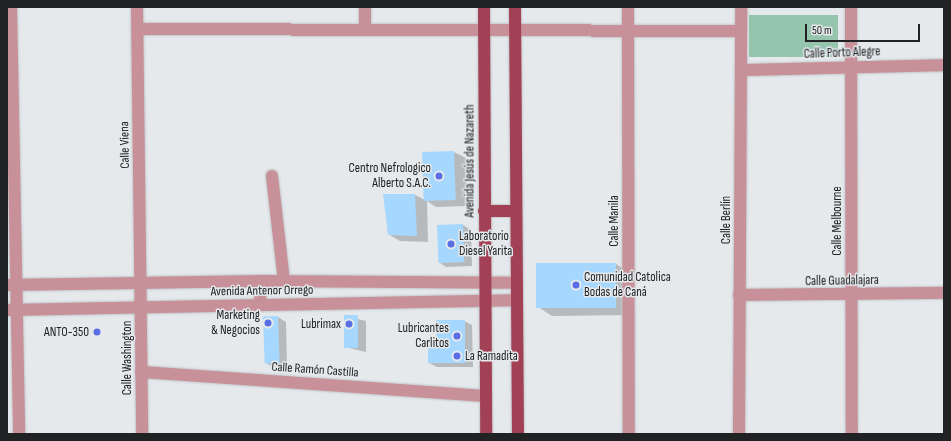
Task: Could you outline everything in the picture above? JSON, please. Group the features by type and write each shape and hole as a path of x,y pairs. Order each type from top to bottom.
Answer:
{"main road":[{"name":"Avenida Jesús de Nazareth","path":"484,7 484,301 486,434"},
{"path":"515,7 518,434"},
{"path":"484,211 516,211"}],"street":[{"path":"12,7 11,156 13,310 19,434"},
{"name":"Calle Viena","path":"138,7 141,283"},
{"path":"364,30 365,7"},
{"name":"Calle Manila","path":"628,7 628,434"},
{"name":"Calle Berlín","path":"739,434 741,7"},
{"name":"Calle Melbourne","path":"851,7 852,434"},
{"path":"138,29 741,31"},
{"name":"Calle Porto Alegre","path":"741,70 851,66 944,65"},
{"path":"272,176 284,281"},
{"path":"260,305 261,281"},
{"name":"Avenida Antenor Orrego","path":"13,285 261,281 517,282"},
{"name":"Calle Washington","path":"141,283 142,434"},
{"name":"Calle Guadalajara","path":"739,295 944,293"},
{"name":"Avenida Antenor Orrego","path":"13,310 517,300"},
{"name":"Calle Ramón Castilla","path":"142,372 486,396"}],"green space":[{"path":"749,15 838,15 838,57 749,57"}],"building":[{"name":"Centro Nefrologico Alberto S.A.C.","path":"454,151 456,200 424,201 422,152"},
{"path":"383,194 415,194 417,236 388,235"},
{"name":"Laboratorio Diesel Yarita","path":"463,224 464,262 438,263 437,225"},
{"name":"Comunidad Catolica Bodas de Caná","path":"536,263 616,263 616,308 536,308"},
{"path":"344,315 358,315 358,348 344,348"},
{"path":"278,316 280,363 265,363 263,317"},
{"path":"436,320 465,320 465,363 428,363 428,348 437,348"}],"place":[{"name":"Centro Nefrologico Alberto S.A.C.","path":"439,176"},
{"name":"Laboratorio Diesel Yarita","path":"451,244"},
{"name":"Comunidad Catolica Bodas de Caná","path":"576,285"},
{"name":"Marketing & Negocios","path":"268,323"},
{"name":"Lubrimax","path":"349,324"},
{"name":"ANTO-350","path":"97,332"},
{"name":"Lubricantes Carlitos","path":"457,336"},
{"name":"La Ramadita","path":"457,356"}]}
